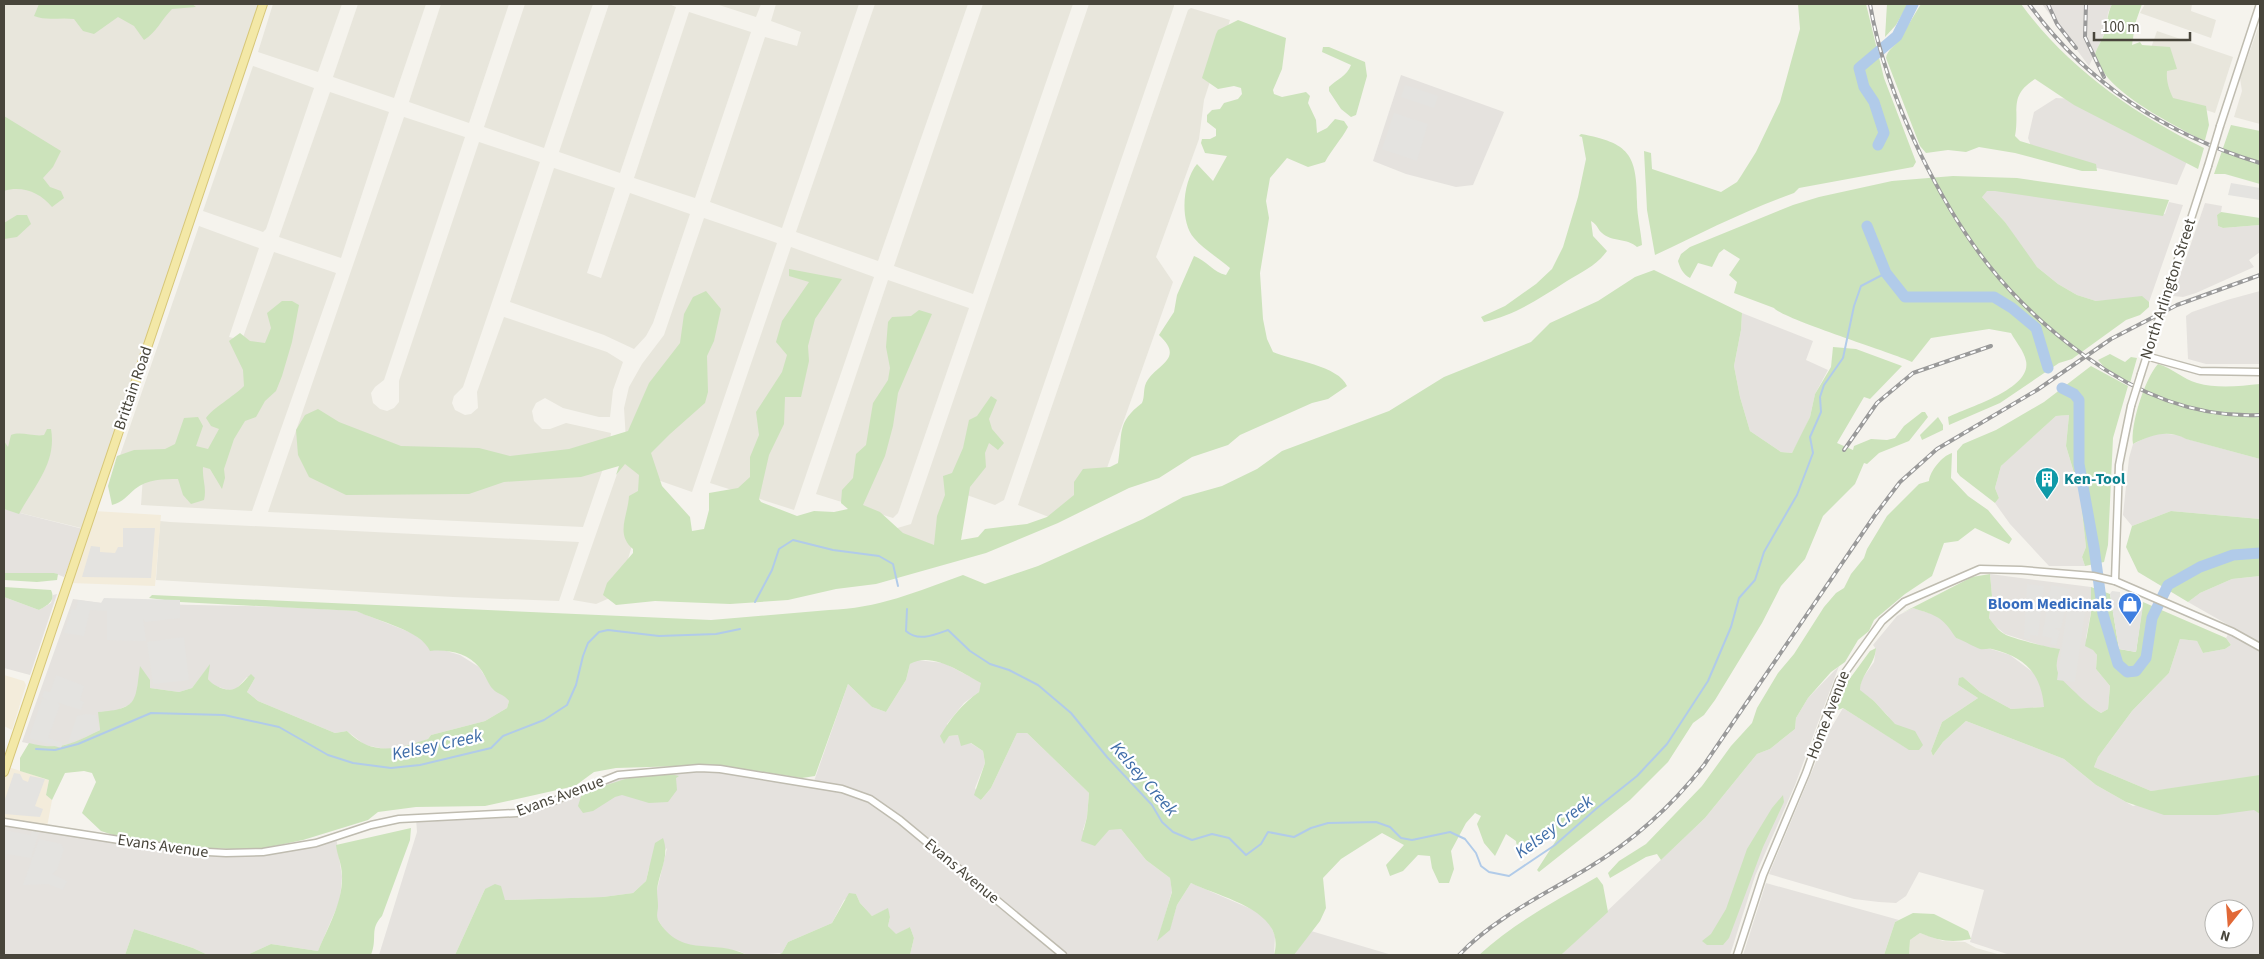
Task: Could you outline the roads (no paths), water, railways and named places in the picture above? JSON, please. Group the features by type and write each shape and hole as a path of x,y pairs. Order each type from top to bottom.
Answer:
{"main road":[{"name":"Brittain Road","path":"4,772 263,4"}],"street":[{"name":"North Arlington Street","path":"2115,581 2119,466 2132,406 2146,356 2260,4"},
{"path":"2146,356 2200,372 2260,372"},
{"name":"Home Avenue","path":"1737,955 1762,875 1806,773 1839,680 1875,629 1894,609 1904,602 1974,571 1990,568 2104,578 2233,632 2260,647"},
{"name":"Evans Avenue","path":"4,822 195,851 263,852 316,842 366,826 399,819 517,813 546,804 605,779 629,773 672,769 720,769 842,789 873,801 900,820 1063,955"}],"waterway":[{"path":"1878,145 1884,133 1874,102 1864,87 1859,68 1897,36 1913,4"},
{"path":"1867,226 1886,273 1905,297 1994,297 2012,308 2036,328 2048,368"},
{"name":"Kelsey Creek","path":"907,609 906,631 911,634 921,637 948,630 970,651 990,664 1009,670 1038,685 1071,713 1107,757 1152,805 1162,822 1173,832 1192,840 1212,834 1229,838 1246,855 1261,844 1268,832 1294,837 1311,828 1328,823 1376,822 1390,827 1401,838 1412,840 1450,832 1465,839 1476,853 1481,866 1489,872 1509,876 1555,845 1637,776 1667,744 1708,681 1731,627 1739,598 1755,580 1764,552 1797,495 1813,453 1810,437 1821,412 1820,397 1824,385 1843,358 1854,306 1861,286 1886,273"},
{"path":"2062,388 2074,394 2079,400 2079,464 2094,547 2103,614 2118,664 2127,672 2136,671 2146,658 2152,618 2168,585 2200,567 2233,555 2260,553"},
{"name":"Kelsey Creek","path":"755,602 772,570 779,549 793,540 833,550 879,556 893,564 898,586"},
{"name":"Kelsey Creek","path":"36,749 55,750 78,744 151,713 224,715 279,727 328,755 353,763 391,768 420,765 491,748 503,736 544,720 567,705 576,685 588,643 599,632 608,630 659,636 716,634 740,629"}],"railway":[{"path":"1870,4 1878,43 1890,80 1920,153 1936,184 1970,240 2010,290 2057,335 2105,369 2146,392 2190,407 2213,412 2236,415 2260,415"},
{"path":"2029,4 2051,32 2076,58 2131,103 2193,137 2260,163"},
{"path":"2048,4 2057,24 2076,48"},
{"path":"2086,4 2085,37 2104,77"},
{"path":"1459,955 1504,918 1605,858 1636,835 1665,809 1704,765 1875,515 1900,482 1937,449 2037,390 2111,339 2177,305 2260,275"},
{"path":"1844,450 1877,403 1913,373 1991,346"}],"place":[{"name":"Ken-Tool","path":"2047,500"},
{"name":"Bloom Medicinals","path":"2130,625"}]}
